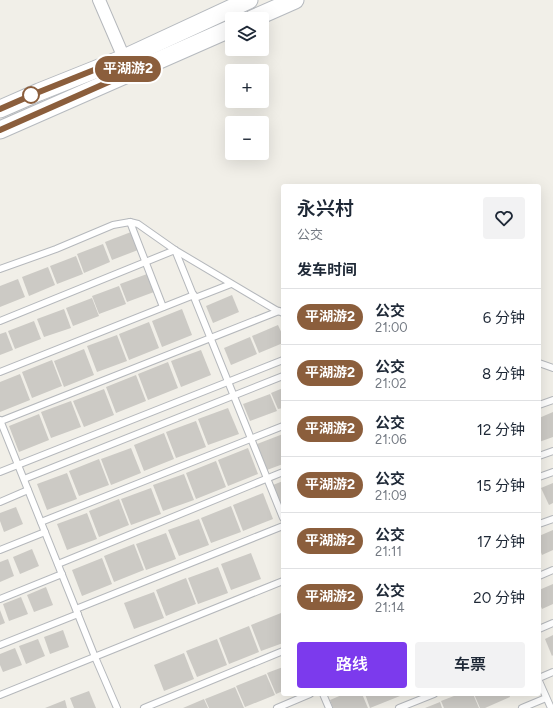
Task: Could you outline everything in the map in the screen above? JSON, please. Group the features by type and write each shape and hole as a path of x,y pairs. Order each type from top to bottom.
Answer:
{"main road":[{"path":"0,130 127,66 249,0"},
{"path":"268,12 295,0"},
{"path":"0,109 39,92 127,66 225,31"}],"street":[{"path":"99,0 127,66"}],"lane":[{"path":"130,222 163,307"},
{"path":"0,269 56,249 113,225 130,222 138,224 175,250 281,312"},
{"path":"0,321 175,250"},
{"path":"175,250 281,513"},
{"path":"0,372 163,307 232,284"},
{"path":"117,708 0,420 210,338 281,312"},
{"path":"0,472 281,361"},
{"path":"541,365 553,368"},
{"path":"24,479 281,377"},
{"path":"541,405 553,400"},
{"path":"41,522 281,427"},
{"path":"541,455 553,451"},
{"path":"541,476 553,472"},
{"path":"58,564 281,473"},
{"path":"0,502 28,490"},
{"path":"541,523 553,519"},
{"path":"0,645 77,611 281,527"},
{"path":"0,550 45,532"},
{"path":"541,575 553,570"},
{"path":"0,598 62,574"},
{"path":"0,695 281,582"},
{"path":"541,628 553,623"},
{"path":"144,708 281,652"},
{"path":"541,677 553,672"},
{"path":"541,686 551,708"},
{"path":"277,708 305,696"},
{"path":"324,696 328,708"},
{"path":"399,708 429,696"},
{"path":"522,708 546,698"}],"building":[{"path":"131,232 138,250 112,260 105,242"},
{"path":"103,244 110,262 84,273 77,254"},
{"path":"76,256 83,274 57,284 50,266"},
{"path":"48,267 55,285 29,296 22,277"},
{"path":"147,274 154,292 127,302 120,284"},
{"path":"18,279 25,297 0,307 0,286"},
{"path":"119,286 126,304 99,314 92,296"},
{"path":"232,295 239,312 213,323 206,306"},
{"path":"92,298 99,316 73,326 66,308"},
{"path":"64,309 71,328 44,337 37,319"},
{"path":"182,309 192,335 162,347 152,321"},
{"path":"34,321 41,339 15,349 8,331"},
{"path":"149,322 159,348 129,360 119,334"},
{"path":"278,325 281,332 281,344 259,353 252,336"},
{"path":"6,332 13,350 0,355 0,334"},
{"path":"117,335 127,361 97,372 87,346"},
{"path":"250,337 257,354 231,365 224,348"},
{"path":"84,349 94,375 64,387 54,361"},
{"path":"201,350 211,375 181,387 171,361"},
{"path":"52,360 62,386 32,398 22,372"},
{"path":"168,362 178,388 148,400 138,374"},
{"path":"20,374 30,400 0,412 0,382"},
{"path":"136,375 146,401 116,413 106,387"},
{"path":"104,389 114,415 84,427 73,401"},
{"path":"281,389 281,408 278,409 271,393"},
{"path":"270,394 277,411 250,421 243,404"},
{"path":"71,401 81,427 51,438 41,412"},
{"path":"228,408 239,434 208,445 198,419"},
{"path":"553,412 553,437 541,441 541,417"},
{"path":"39,414 49,440 19,452 9,426"},
{"path":"196,421 206,447 176,458 166,432"},
{"path":"164,433 174,459 144,471 134,445"},
{"path":"281,435 281,465 267,470 257,444"},
{"path":"131,448 141,473 111,485 101,459"},
{"path":"248,448 258,474 228,486 218,460"},
{"path":"99,459 109,485 79,496 69,471"},
{"path":"216,461 226,487 196,499 186,473"},
{"path":"67,473 77,499 47,510 37,484"},
{"path":"184,474 194,500 163,511 153,485"},
{"path":"281,482 281,507 273,485"},
{"path":"553,483 553,503 549,505 541,488"},
{"path":"151,488 161,514 131,525 121,499"},
{"path":"263,493 273,519 243,531 233,505"},
{"path":"119,499 129,525 99,537 89,511"},
{"path":"231,506 241,532 211,543 201,518"},
{"path":"16,507 23,524 4,532 0,521 0,513"},
{"path":"87,513 97,539 67,550 57,524"},
{"path":"199,519 209,545 179,556 168,530"},
{"path":"553,530 553,550 542,555 541,552 541,535"},
{"path":"166,533 176,559 146,570 136,544"},
{"path":"134,544 144,570 114,582 104,556"},
{"path":"32,549 39,566 20,574 13,557"},
{"path":"251,553 261,579 231,590 221,564"},
{"path":"102,558 112,584 82,596 72,570"},
{"path":"8,559 14,576 0,582 0,562"},
{"path":"218,567 228,593 198,604 188,578"},
{"path":"186,578 196,604 166,616 156,590"},
{"path":"553,584 553,604 542,609 541,607 541,589"},
{"path":"46,587 53,605 34,612 27,595"},
{"path":"154,592 164,618 134,629 124,603"},
{"path":"21,597 28,614 9,621 3,604"},
{"path":"0,610 5,623 0,625"},
{"path":"281,613 281,644 261,651 251,625"},
{"path":"249,626 259,652 229,664 219,638"},
{"path":"63,630 69,647 50,654 44,637"},
{"path":"553,635 553,655 552,656 545,639"},
{"path":"38,639 45,656 26,664 19,646"},
{"path":"217,639 227,665 197,677 186,651"},
{"path":"15,648 22,665 3,672 0,665 0,654"},
{"path":"184,653 194,679 164,691 154,665"},
{"path":"281,668 281,692 276,694 267,673"},
{"path":"266,674 275,695 245,707 236,686"},
{"path":"235,687 244,708 209,708 205,699"},
{"path":"89,691 96,708 74,708 70,698"},
{"path":"339,696 363,696 368,708 333,708 330,700"},
{"path":"366,696 400,696 370,708"},
{"path":"454,696 474,696 479,708 444,708 441,701"},
{"path":"475,696 510,696 485,708 480,708"},
{"path":"204,699 208,708 183,708"},
{"path":"65,700 67,708 45,708"},
{"path":"440,702 442,708 425,708"}],"bus line":[{"name":"平湖游2","path":"0,109 124,58 129,73 0,130"}]}
